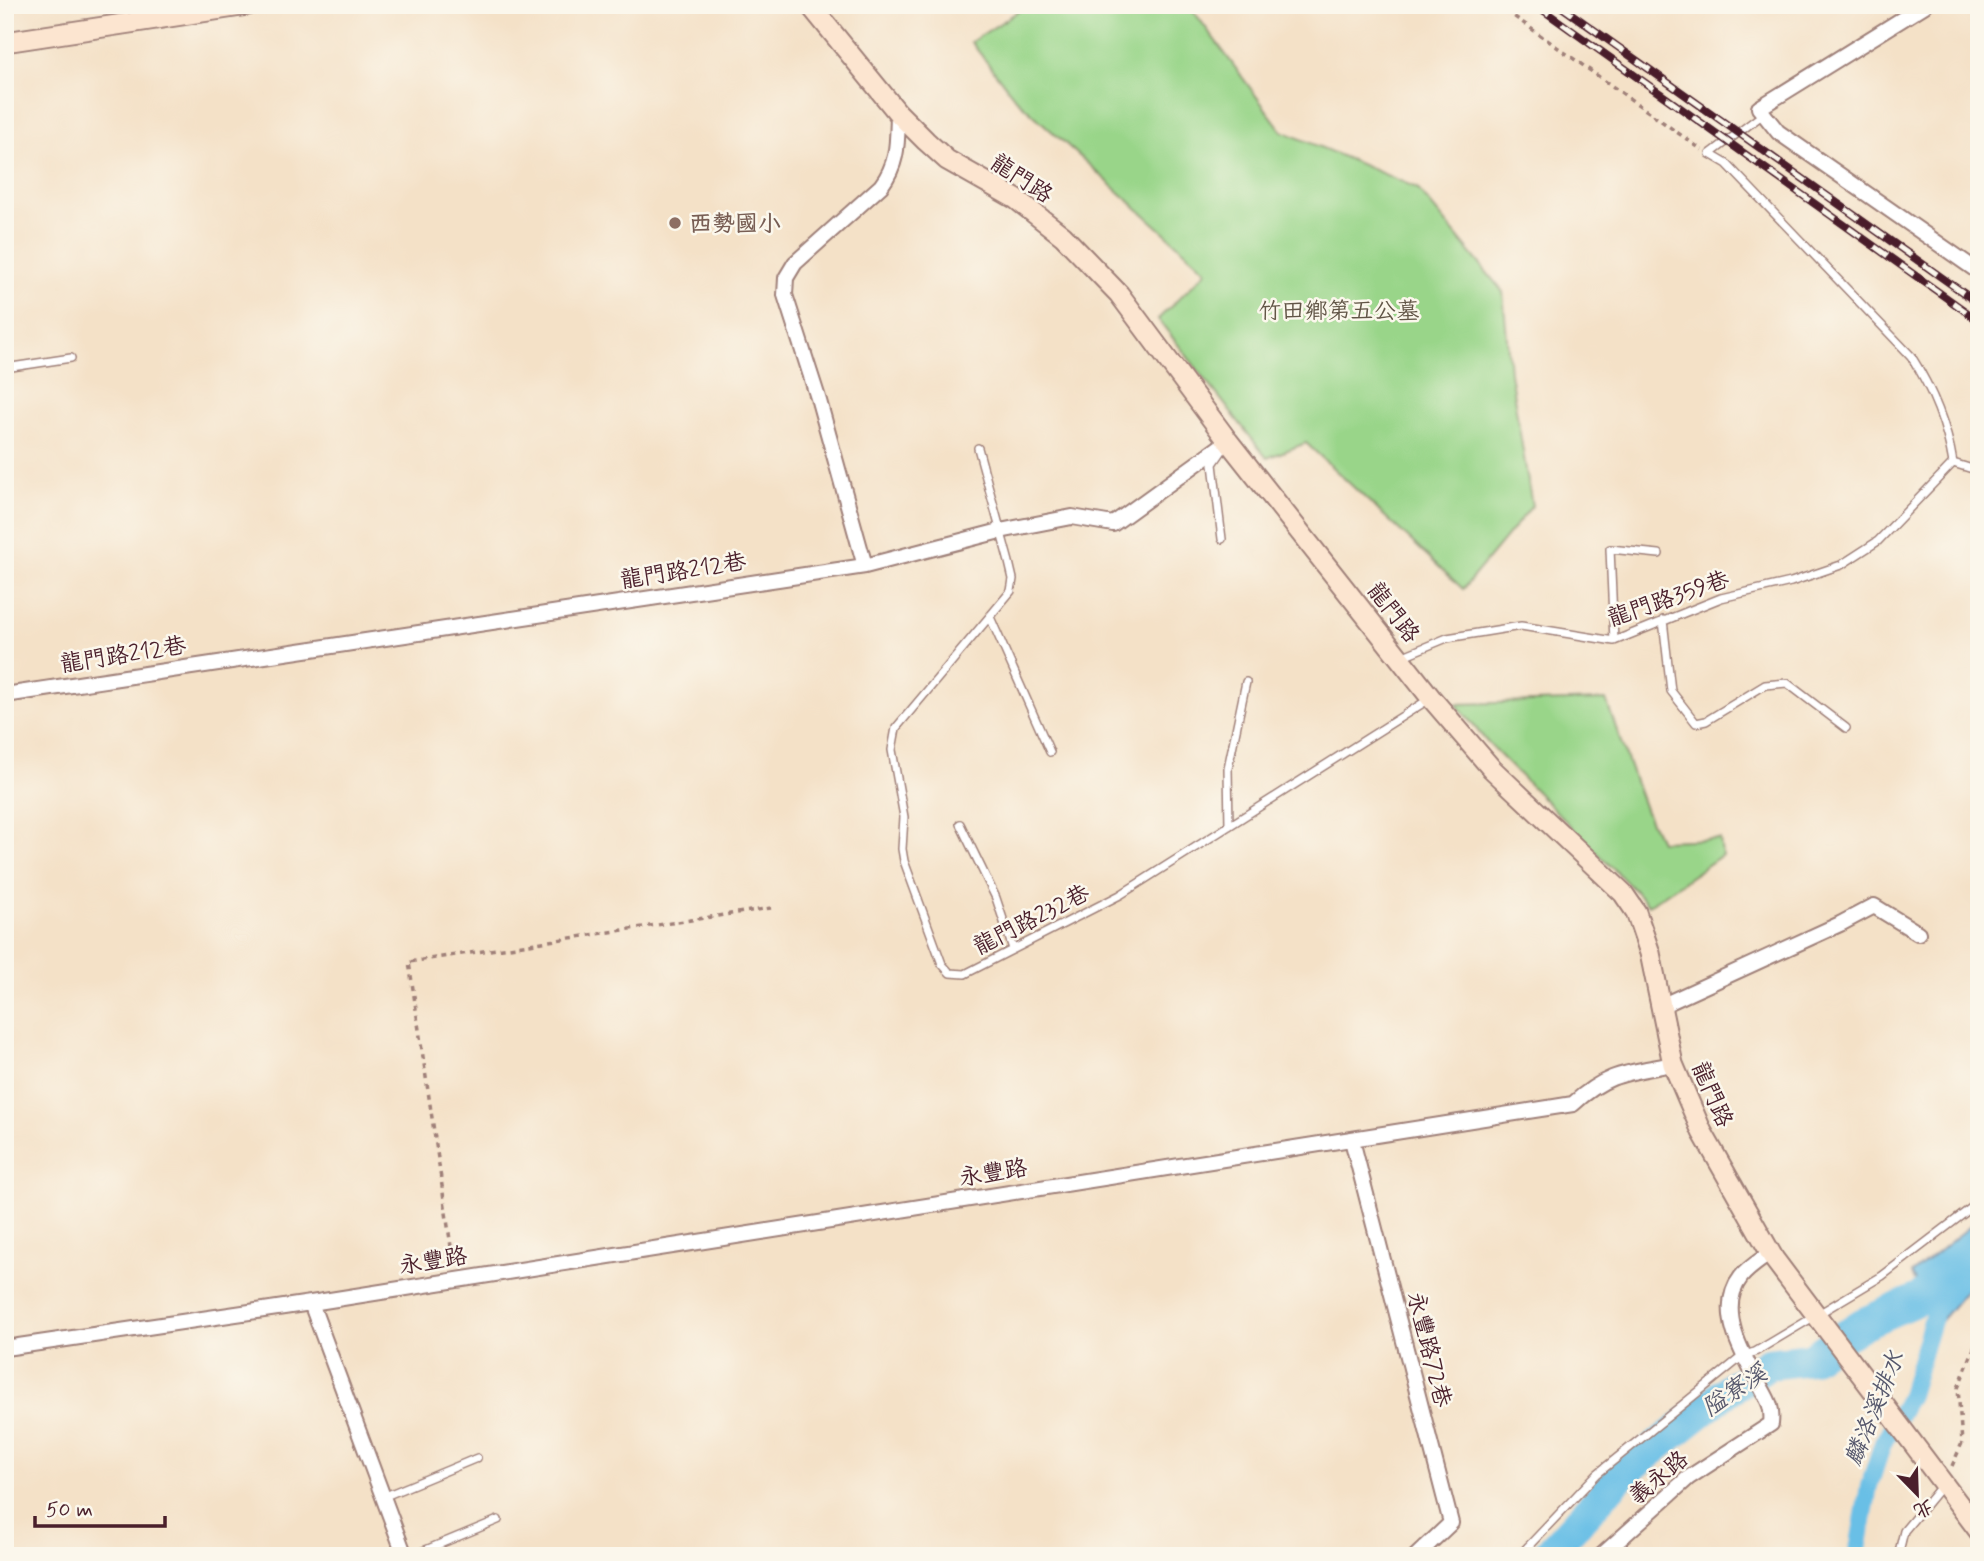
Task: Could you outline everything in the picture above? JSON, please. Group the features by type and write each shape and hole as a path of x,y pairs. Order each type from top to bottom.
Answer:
{"street":[{"path":"5,42 248,5"},
{"name":"龍門路","path":"810,5 898,113 947,160 1016,199 1063,236 1119,294 1228,441 1431,698 1492,769 1623,893 1636,912 1650,953 1673,1064 1702,1132 1770,1253 1979,1531"},
{"path":"1925,5 1759,108 1778,132 1979,272"},
{"path":"864,566 819,401 785,295 786,278 795,263 881,186 891,173 896,158 898,113"},
{"name":"龍門路212巷","path":"5,695 864,566 1000,531 1072,517 1113,524 1228,441"},
{"path":"1661,1006 1840,924 1874,905 1918,933"},
{"name":"永豐路","path":"5,1348 311,1303 1573,1104 1591,1087 1614,1075 1673,1064"},
{"name":"永豐路72巷","path":"1352,1140 1451,1523 1416,1556"},
{"path":"1746,1360 1734,1331 1731,1295 1741,1276 1770,1253"},
{"path":"311,1303 405,1556"},
{"name":"義永路","path":"1601,1556 1688,1478 1770,1424 1773,1409 1746,1360"}],"lane":[{"path":"1762,115 1710,154 1727,164 1912,356 1929,383 1950,444 1953,463 1979,471"},
{"path":"5,368 71,358"},
{"path":"1222,539 1213,464 1228,441"},
{"path":"978,448 1013,579 1011,591 990,617 1050,752"},
{"name":"龍門路359巷","path":"1399,658 1447,638 1521,626 1614,641 1721,598 1791,582 1841,565 1878,541 1953,463"},
{"path":"1614,641 1610,549 1659,554"},
{"name":"龍門路232巷","path":"990,617 896,728 892,750 904,817 904,861 942,964 950,973 965,974 1120,895 1431,698"},
{"path":"1663,620 1671,691 1696,723 1706,721 1765,685 1787,683 1846,728"},
{"path":"1229,826 1228,768 1246,682"},
{"path":"960,824 996,898 1013,949"},
{"path":"1519,1556 1597,1474 1755,1352 1820,1320 1979,1202"},
{"path":"383,1497 477,1458"},
{"path":"1898,1556 1904,1531 1938,1477"},
{"path":"411,1556 498,1520"}],"path":[{"path":"456,1279 409,962 771,908"},
{"path":"1938,1477 1962,1443 1958,1388 1979,1336"}],"green space":[{"name":"竹田鄉第五公墓","path":"1028,5 1189,5 1282,131 1417,188 1503,292 1510,373 1532,506 1463,589 1306,443 1267,458 1158,319 1207,271 1016,99 971,42"},
{"path":"1606,700 1646,812 1660,841 1720,839 1722,855 1649,905 1487,742 1456,704"}],"water":[{"path":"1979,1219 1979,1275 1933,1330 1912,1273"}],"waterway":[{"name":"隘寮溪","path":"1546,1556 1621,1475 1731,1388 1768,1364 1810,1359 1862,1324 1919,1299 1943,1279 1979,1241"},
{"name":"麟洛溪排水","path":"1857,1556 1869,1486 1883,1443 1910,1395 1937,1304"}],"railway":[{"path":"1536,5 1979,321"},
{"path":"1559,5 1979,304"}],"place":[{"name":"西勢國小","path":"675,223"}]}
